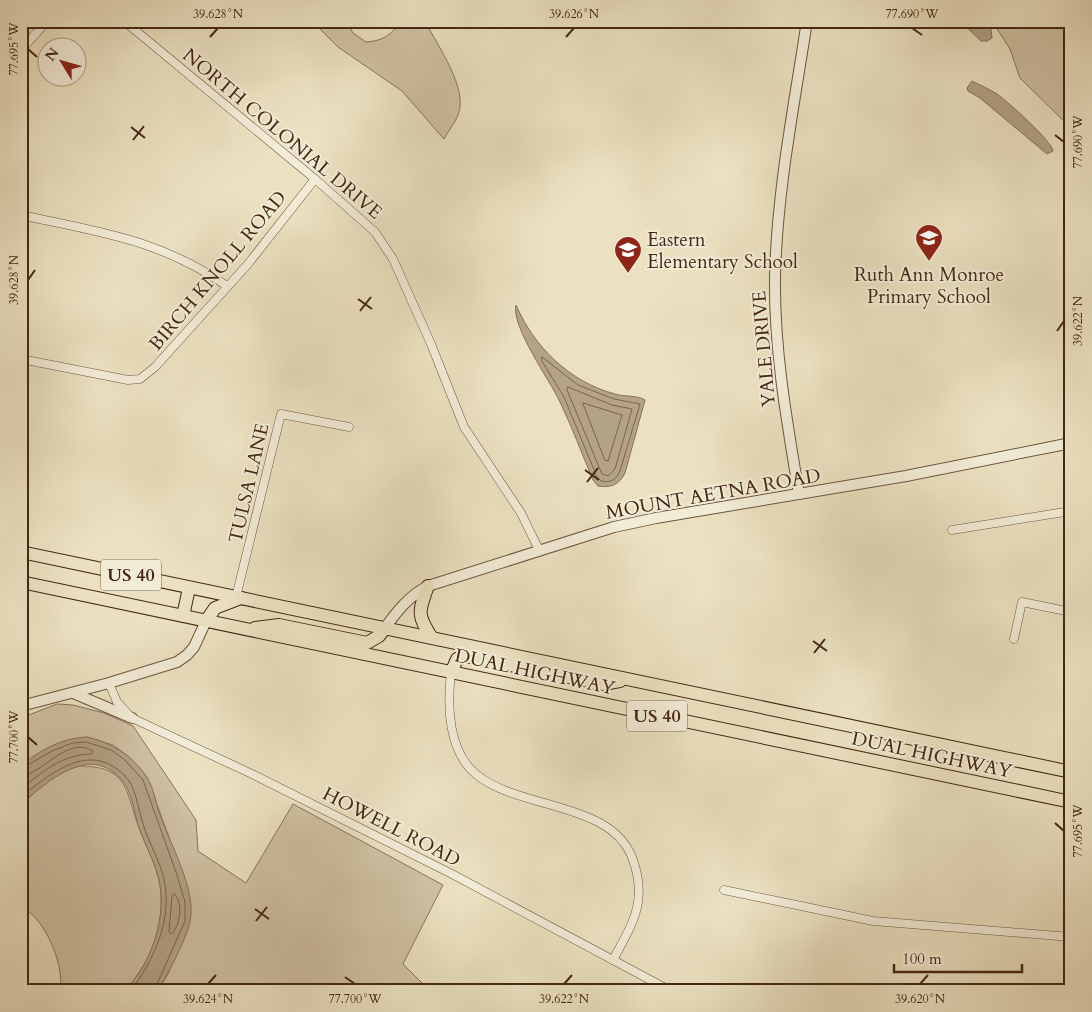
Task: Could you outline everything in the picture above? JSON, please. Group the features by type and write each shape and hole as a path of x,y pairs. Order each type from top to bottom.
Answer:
{"main road":[{"name":"DUAL HIGHWAY","path":"21,552 1071,772"},
{"name":"DUAL HIGHWAY","path":"21,582 1071,802"},
{"path":"428,586 420,609 420,616 432,638"},
{"path":"183,616 189,588"},
{"path":"206,621 215,608 239,598"},
{"path":"243,629 279,625 367,642 379,636 384,628"},
{"path":"451,672 457,659 466,656 602,684 627,679"}],"street":[{"path":"21,50 47,21"},
{"name":"NORTH COLONIAL DRIVE","path":"124,21 315,179 375,232 385,244 431,344 460,419 478,450 521,513 539,550"},
{"name":"YALE DRIVE","path":"799,494 778,351 775,277 781,196 807,21"},
{"name":"BIRCH KNOLL ROAD","path":"21,359 115,378 140,379 155,367 248,264 315,179"},
{"path":"21,215 143,243 186,260 227,286"},
{"name":"TULSA LANE","path":"239,598 281,414 349,427"},
{"name":"MOUNT AETNA ROAD","path":"384,628 405,602 416,592 428,586 614,527 656,518 1008,457 1071,443"},
{"path":"952,530 1071,511"},
{"path":"1014,639 1022,602 1071,612"},
{"path":"21,706 109,683 177,662 194,647 206,621"},
{"path":"451,672 448,696 455,738 460,754 477,775 513,794 586,816 600,823 614,834 628,850 637,870 640,898 632,923 613,960"},
{"name":"HOWELL ROAD","path":"109,683 117,702 132,718 316,805 452,874 671,991"},
{"path":"72,693 132,718"},
{"path":"724,890 881,922 1071,937"}],"shaded area":[{"path":"312,21 346,21 353,33 366,42 386,36 401,21 425,21 444,54 456,80 459,93 458,115 444,139 402,91 338,47"},
{"path":"992,21 1071,21 1071,128 1020,78 1010,49"},
{"path":"57,704 73,705 104,713 133,726 196,820 198,851 246,883 293,804 443,885 403,964 430,991 158,991 169,972 190,901 182,873 147,777 128,756 113,745 86,737 49,747 21,766 21,718"},
{"path":"79,766 108,770 122,783 159,879 161,914 154,942 141,969 124,991 60,991 59,969 51,943 38,921 30,912 21,907 21,804 57,774"}],"water":[{"path":"960,21 990,21 992,38 987,41 981,41"},
{"path":"972,81 997,94 1010,104 1037,130 1053,151 1047,154 980,98 968,91 967,88"},
{"path":"516,305 533,335 543,348 569,372 583,381 615,394 638,397 645,400 625,473 614,485 598,486 593,480 560,402 525,340 516,315"},
{"path":"87,737 120,750 134,761 146,776 151,785 190,896 191,909 188,929 181,947 158,991 124,991 141,969 154,942 161,913 161,899 156,871 139,828 130,795 124,783 107,768 81,765 55,777 21,804 21,766 36,755 60,742"}],"place":[{"name":"Ruth Ann Monroe Primary School","path":"929,262"},
{"name":"Eastern Elementary School","path":"628,274"}]}
